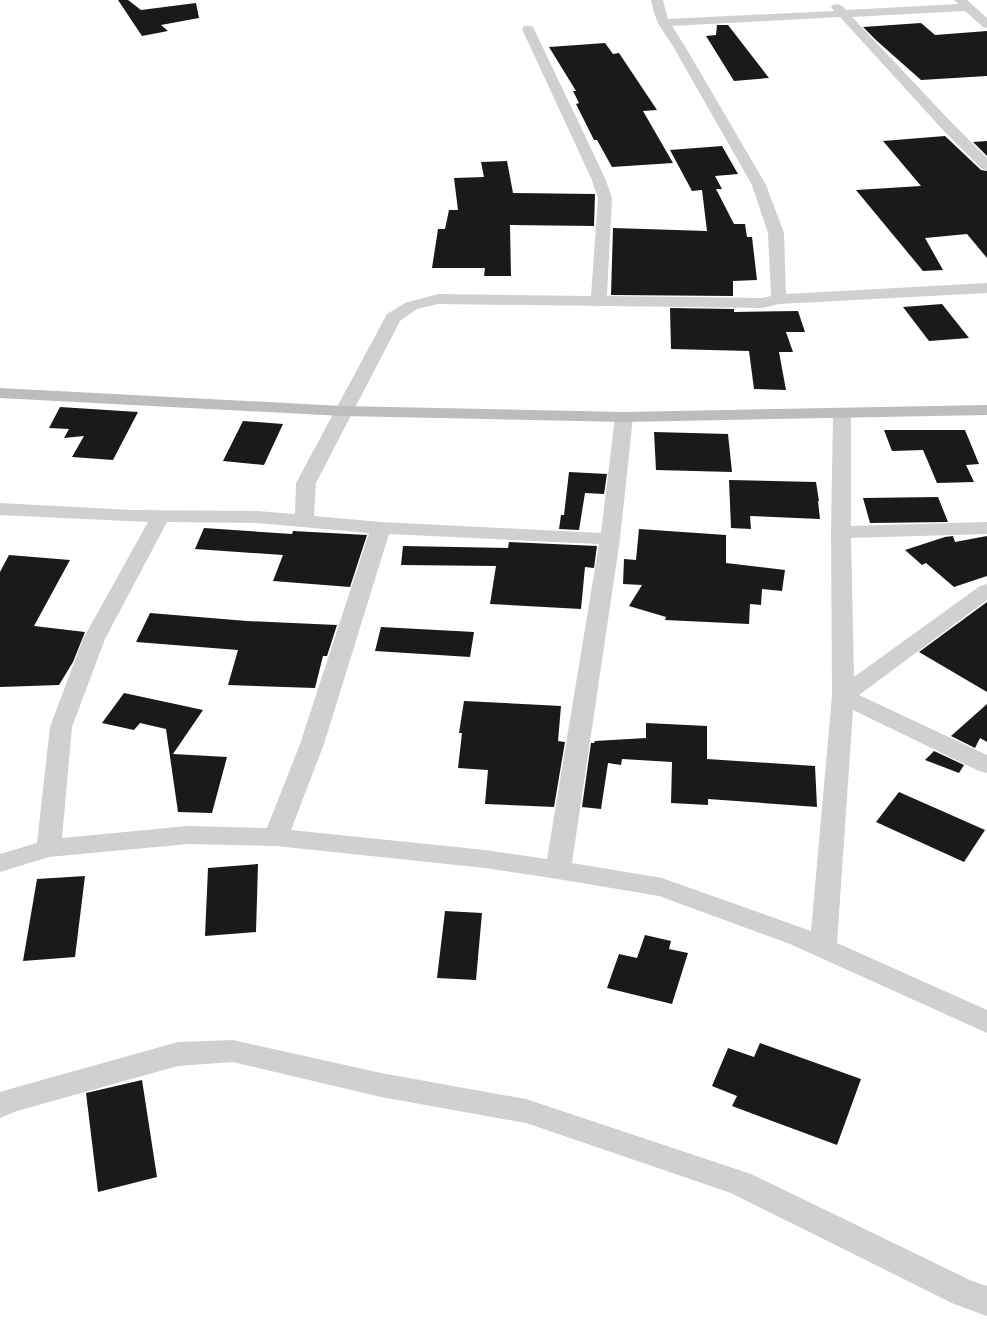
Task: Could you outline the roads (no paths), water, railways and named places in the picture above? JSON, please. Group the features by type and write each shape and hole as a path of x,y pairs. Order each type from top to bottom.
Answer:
{"main road":[{"path":"0,393 342,411 624,417 842,414 987,410"}],"street":[{"path":"657,0 664,23 759,185 776,233 777,284 780,299"},
{"path":"831,0 948,127 987,166"},
{"path":"664,23 844,14 963,3 987,24"},
{"path":"528,29 598,178 605,198 599,301"},
{"path":"304,521 306,483 342,411 393,318 411,306 438,299 763,303 780,299 987,288"},
{"path":"823,947 843,696 841,532 842,414"},
{"path":"558,870 610,539 624,417"},
{"path":"0,509 161,516 257,517 381,528 610,539"},
{"path":"49,848 61,727 94,639 161,516"},
{"path":"276,837 312,744 381,528"},
{"path":"841,532 987,528"},
{"path":"843,696 987,590"},
{"path":"843,696 987,764"},
{"path":"0,863 49,848 188,835 276,837 485,859 558,870 662,887 799,937 987,1022"},
{"path":"0,1106 10,1101 178,1054 233,1050 381,1085 526,1111 740,1183 965,1294 987,1301"}]}
